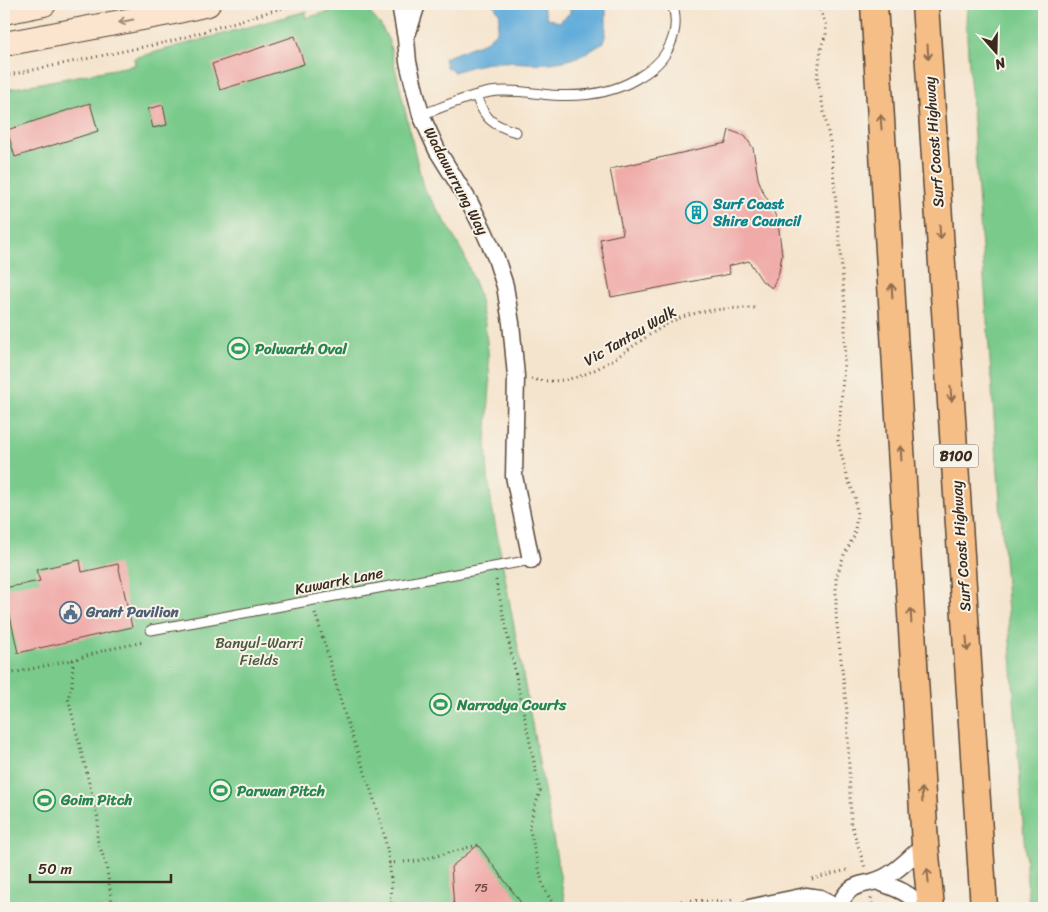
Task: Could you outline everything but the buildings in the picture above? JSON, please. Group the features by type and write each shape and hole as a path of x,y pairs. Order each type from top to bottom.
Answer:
{"main road":[{"path":"874,4 925,844 931,908"},
{"name":"Surf Coast Highway","path":"925,4 984,908"}],"street":[{"path":"4,12 44,4"},
{"path":"4,44 208,4"},
{"name":"Wadawurrung Way","path":"400,4 408,62 421,115 436,150 470,202 496,258 504,286 511,323 516,376 514,476 531,560"},
{"name":"Wadawurrung Way","path":"406,39 417,4"},
{"path":"748,908 806,896 820,898 838,908 847,890 872,882 896,870 925,844"},
{"path":"872,882 906,893 921,908"}],"lane":[{"path":"421,115 491,92 577,96 603,92 628,84 656,65 671,44 676,21 672,4"},
{"path":"476,96 483,113 491,122 516,132"},
{"name":"Kuwarrk Lane","path":"151,630 531,560"}],"path":[{"path":"4,76 172,41 295,4"},
{"path":"806,4 820,10 826,24 826,35 822,44 817,77 831,147 845,305 845,352 838,441 846,473 855,496 857,516 854,536 844,555 836,578 836,616 847,712 851,823 872,882 873,908"},
{"name":"Vic Tantau Walk","path":"516,376 557,381 582,376 608,364 674,321 698,312 730,308 756,308"},
{"path":"495,577 540,791 529,826 543,886 555,908"},
{"path":"313,600 344,712 378,815 389,863 392,896 390,908"},
{"path":"4,675 150,641"},
{"path":"73,660 72,685 68,698 98,818 97,839 106,864 113,908"},
{"path":"389,863 418,861 478,845"}],"green space":[{"path":"967,4 1044,4 1044,908 1029,908 966,24"},
{"name":"Banyul-Warri Fields","path":"351,6 367,10 380,24 389,41 423,187 464,255 478,292 485,324 488,351 490,386 486,442 492,507 566,908 4,908 4,90 135,65 134,58 307,11 305,18"}],"water":[{"path":"490,4 542,4 547,18 559,22 570,13 570,4 606,4 604,42 577,57 558,62 494,63 454,72 446,67 444,58 485,42 497,31 500,15 494,5"}],"place":[{"name":"Surf Coast Shire Council","path":"697,213"},
{"name":"Polwarth Oval","path":"239,349"},
{"name":"Grant Pavilion","path":"70,612"},
{"name":"Narrodya Courts","path":"441,705"},
{"name":"Parwan Pitch","path":"221,791"},
{"name":"Goim Pitch","path":"45,800"}]}
